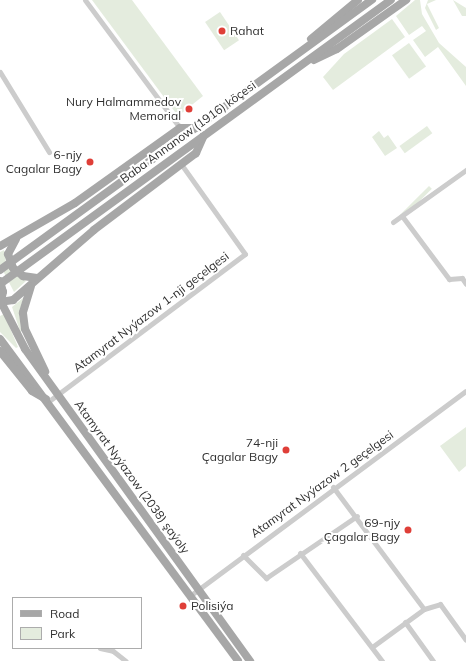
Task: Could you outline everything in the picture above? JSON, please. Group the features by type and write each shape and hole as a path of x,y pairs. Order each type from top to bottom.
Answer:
{"main road":[{"path":"289,60 358,0"},
{"name":"Baba Annanow (1916) köçesi","path":"0,270 372,0"},
{"name":"Baba Annanow (1916) köçesi","path":"0,282 391,0"},
{"path":"297,68 337,49 406,0"},
{"path":"0,246 17,239 75,203 180,128 196,128"},
{"path":"1,303 13,300 196,153 204,135"},
{"path":"17,239 8,254 13,268 23,276 35,282"},
{"name":"Atamyrat Nyýazow (2038) şaýoly","path":"0,282 1,303 21,343 250,661"},
{"path":"35,282 23,314 25,329 57,394"},
{"name":"Atamyrat Nyýazow (2038) şaýoly","path":"0,339 49,401 238,661"},
{"path":"0,351 32,391 49,401"}],"street":[{"path":"85,0 180,128"},
{"path":"0,72 49,152"},
{"path":"0,84 6,80"},
{"name":"Atamyrat Nyýazow 1-nji geçelgesi","path":"57,394 245,254 181,164"},
{"path":"393,222 466,170"},
{"path":"402,216 449,279 462,278 466,284"},
{"name":"Atamyrat Nyýazow 2 geçelgesi","path":"191,595 333,487 466,391"},
{"path":"49,401 57,394"},
{"path":"333,487 357,516 424,609"},
{"path":"243,555 266,578 300,553 357,516"},
{"path":"300,553 382,661"},
{"path":"372,647 424,609 440,604 466,640"},
{"path":"405,622 433,661"},
{"path":"104,649 113,651 126,661"}],"green space":[{"path":"92,0 132,0 203,96 178,116"},
{"path":"415,0 420,0 422,14 439,43 466,67 466,86 438,47 425,57 413,40 426,31 422,26 409,35 396,16"},
{"path":"428,0 436,0 427,4 439,28 436,30 425,8"},
{"path":"453,0 466,8 466,16 462,16"},
{"name":"Rahat","path":"220,12 239,40 224,50 205,22"},
{"path":"392,19 405,37 333,90 323,77 344,54"},
{"path":"409,43 426,66 409,79 392,55"},
{"path":"427,126 432,133 405,153 399,146"},
{"path":"379,131 384,138 388,135 397,148 385,156 372,137"},
{"path":"429,186 432,189 401,220 398,217"},
{"path":"4,250 6,263 26,281 14,292 0,265 0,252"},
{"path":"23,298 20,310 21,334 12,307"},
{"path":"4,314 18,347 16,348 0,332 0,316"},
{"path":"466,427 466,466 459,472 440,446"}],"place":[{"name":"Rahat","path":"222,31"},
{"name":"Nury Halmammedov Memorial","path":"189,109"},
{"name":"6-njy Cagalar Bagy","path":"90,162"},
{"name":"74-nji Çagalar Bagy","path":"286,450"},
{"name":"69-njy Çagalar Bagy","path":"408,530"},
{"name":"Polisiýa","path":"183,606"}]}
